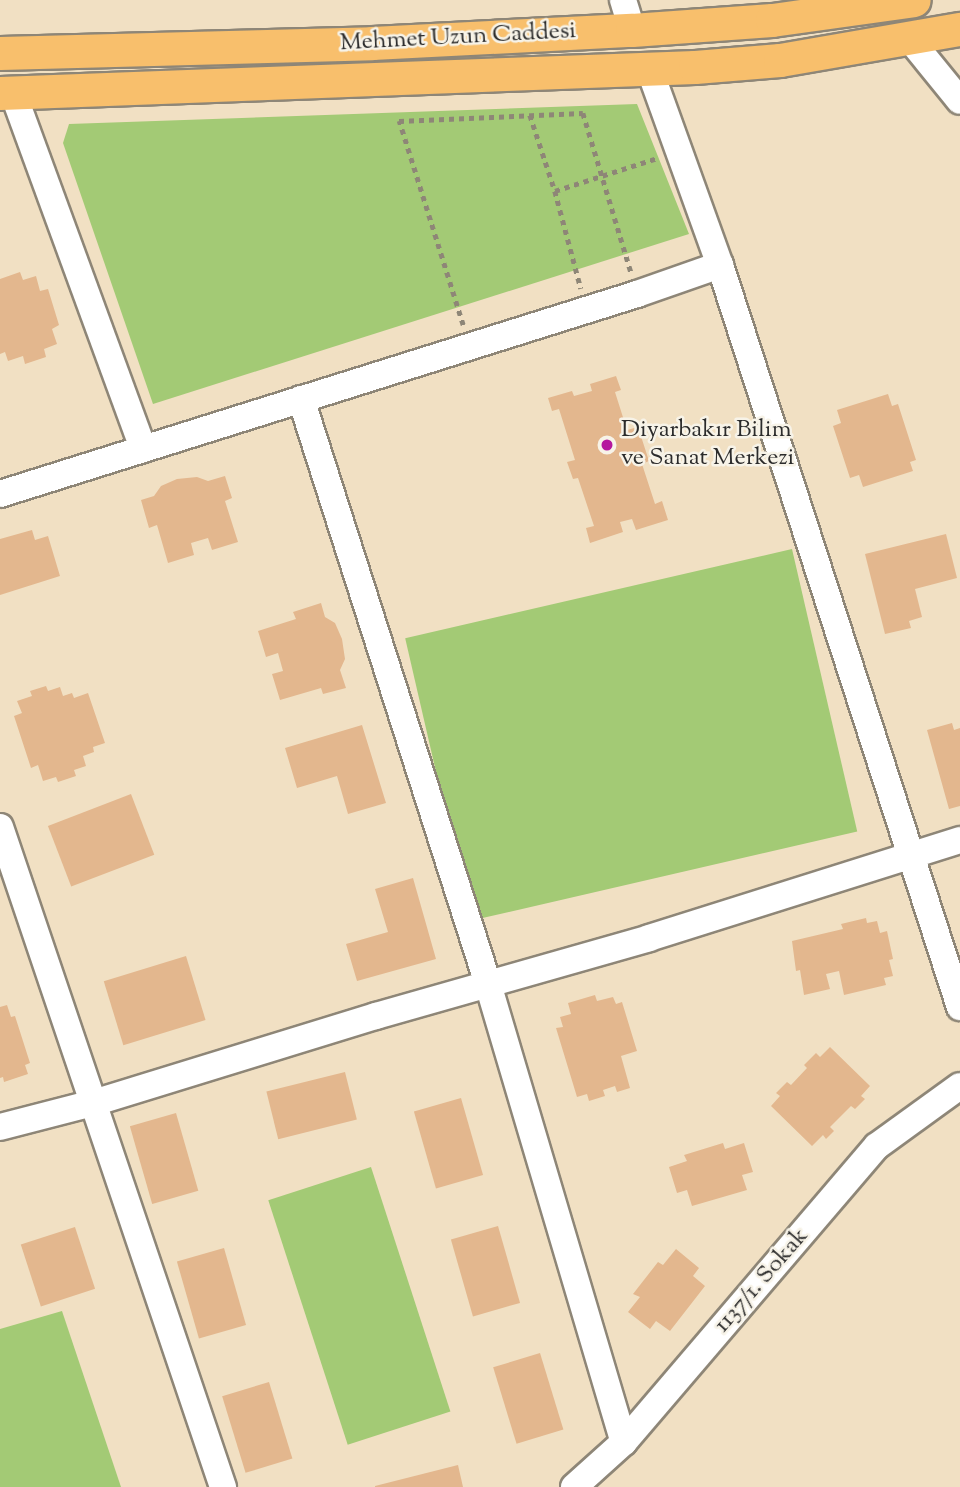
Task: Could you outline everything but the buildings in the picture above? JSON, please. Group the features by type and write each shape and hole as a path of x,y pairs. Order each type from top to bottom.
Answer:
{"main road":[{"name":"Mehmet Uzun Caddesi","path":"0,53 372,43 628,15 772,20 914,0"},
{"path":"6,93 649,68 780,60 960,29"}],"street":[{"path":"908,37 960,101"},
{"path":"649,68 720,265 908,856 960,1007"},
{"path":"6,93 143,449"},
{"path":"0,494 638,294 720,265"},
{"path":"301,399 488,984 624,1442"},
{"path":"0,827 223,1487"},
{"path":"0,1127 93,1103 649,938 960,840"},
{"name":"1137/1. Sokak","path":"574,1487 624,1442 877,1146 960,1086"}],"path":[{"path":"470,346 399,121 583,113 638,294"},
{"path":"530,115 555,191 587,310"},
{"path":"555,191 678,152"}],"green space":[{"path":"637,104 689,234 153,404 63,143 69,124"},
{"path":"792,549 857,832 470,921 405,638"},
{"path":"371,1167 450,1411 348,1445 268,1200"},
{"path":"62,1311 121,1487 0,1487 0,1329"}],"place":[{"name":"Diyarbakır Bilim ve Sanat Merkezi","path":"607,445"}]}
